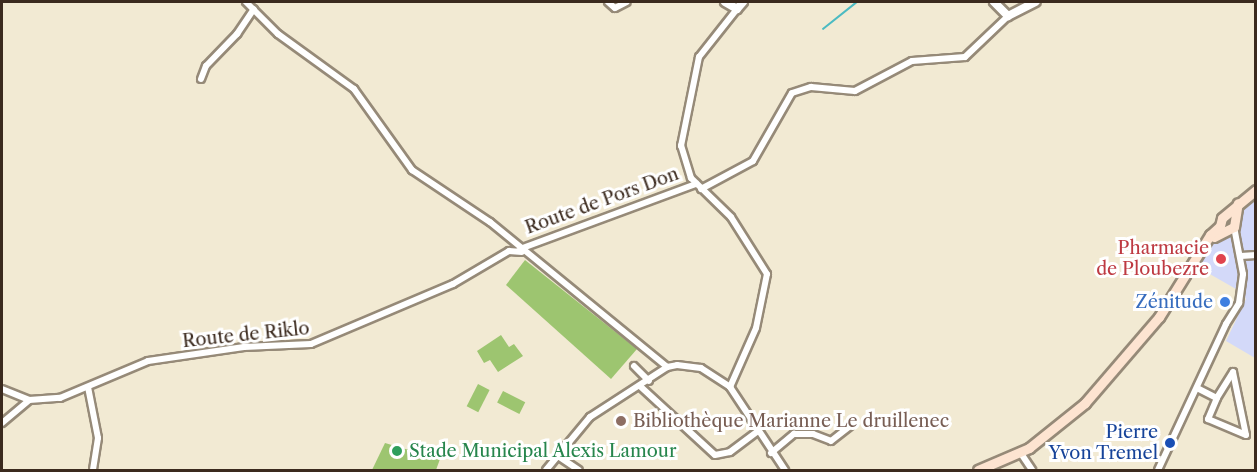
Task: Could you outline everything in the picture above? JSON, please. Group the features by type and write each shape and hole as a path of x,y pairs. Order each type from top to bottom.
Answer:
{"main road":[{"path":"978,471 1020,452 1090,398 1159,317 1205,244 1228,225 1238,203 1256,190"}],"street":[{"path":"246,2 278,34 354,89 412,170 470,207 667,368"},
{"path":"608,2 615,8 627,2"},
{"path":"725,2 737,9"},
{"path":"730,387 756,328 767,274 731,217 698,186 685,167 681,146 694,71 702,52 743,2"},
{"path":"994,2 1008,16"},
{"name":"Route de Pors Don","path":"520,249 698,186 753,161 792,93 811,87 855,91 912,62 966,57 1008,16 1036,2"},
{"path":"201,79 206,66 254,9"},
{"path":"1158,471 1239,303 1244,283 1241,256 1239,243 1228,225"},
{"name":"Route de Riklo","path":"29,400 67,396 132,365 148,361 244,347 297,346 327,340 453,284 509,251 526,253"},
{"path":"1241,256 1256,255"},
{"path":"634,366 649,381"},
{"path":"546,471 590,417 641,387 667,368 695,366 730,387 757,432 785,471"},
{"path":"1233,372 1246,435 1209,419 1217,398 1233,372"},
{"path":"88,387 98,438 93,471"},
{"path":"641,387 715,455 730,452 757,432"},
{"path":"1197,388 1217,398"},
{"path":"2,389 29,400 2,423"},
{"path":"771,453 794,434 813,434 831,441 850,426"},
{"path":"1020,452 1032,471"},
{"path":"558,456 579,471"}],"shaded area":[{"path":"1255,196 1255,358 1226,341 1246,299 1243,293 1201,269 1201,260 1215,240 1229,236 1239,228 1238,215"}],"green space":[{"path":"525,260 637,349 611,379 506,285"},
{"path":"501,335 509,347 514,344 523,356 498,372 490,360 484,363 477,351"},
{"path":"478,384 490,390 478,412 467,406"},
{"path":"503,391 525,402 519,414 497,403"},
{"name":"Stade Municipal Alexis Lamour","path":"385,443 440,459 436,470 372,470"}],"waterway":[{"path":"823,29 857,2"}],"place":[{"name":"Pharmacie de Ploubezre","path":"1221,259"},
{"name":"Zénitude","path":"1225,302"},
{"name":"Bibliothèque Marianne Le druillenec","path":"621,421"},
{"name":"Pierre Yvon Tremel","path":"1170,443"},
{"name":"Stade Municipal Alexis Lamour","path":"397,451"}]}
